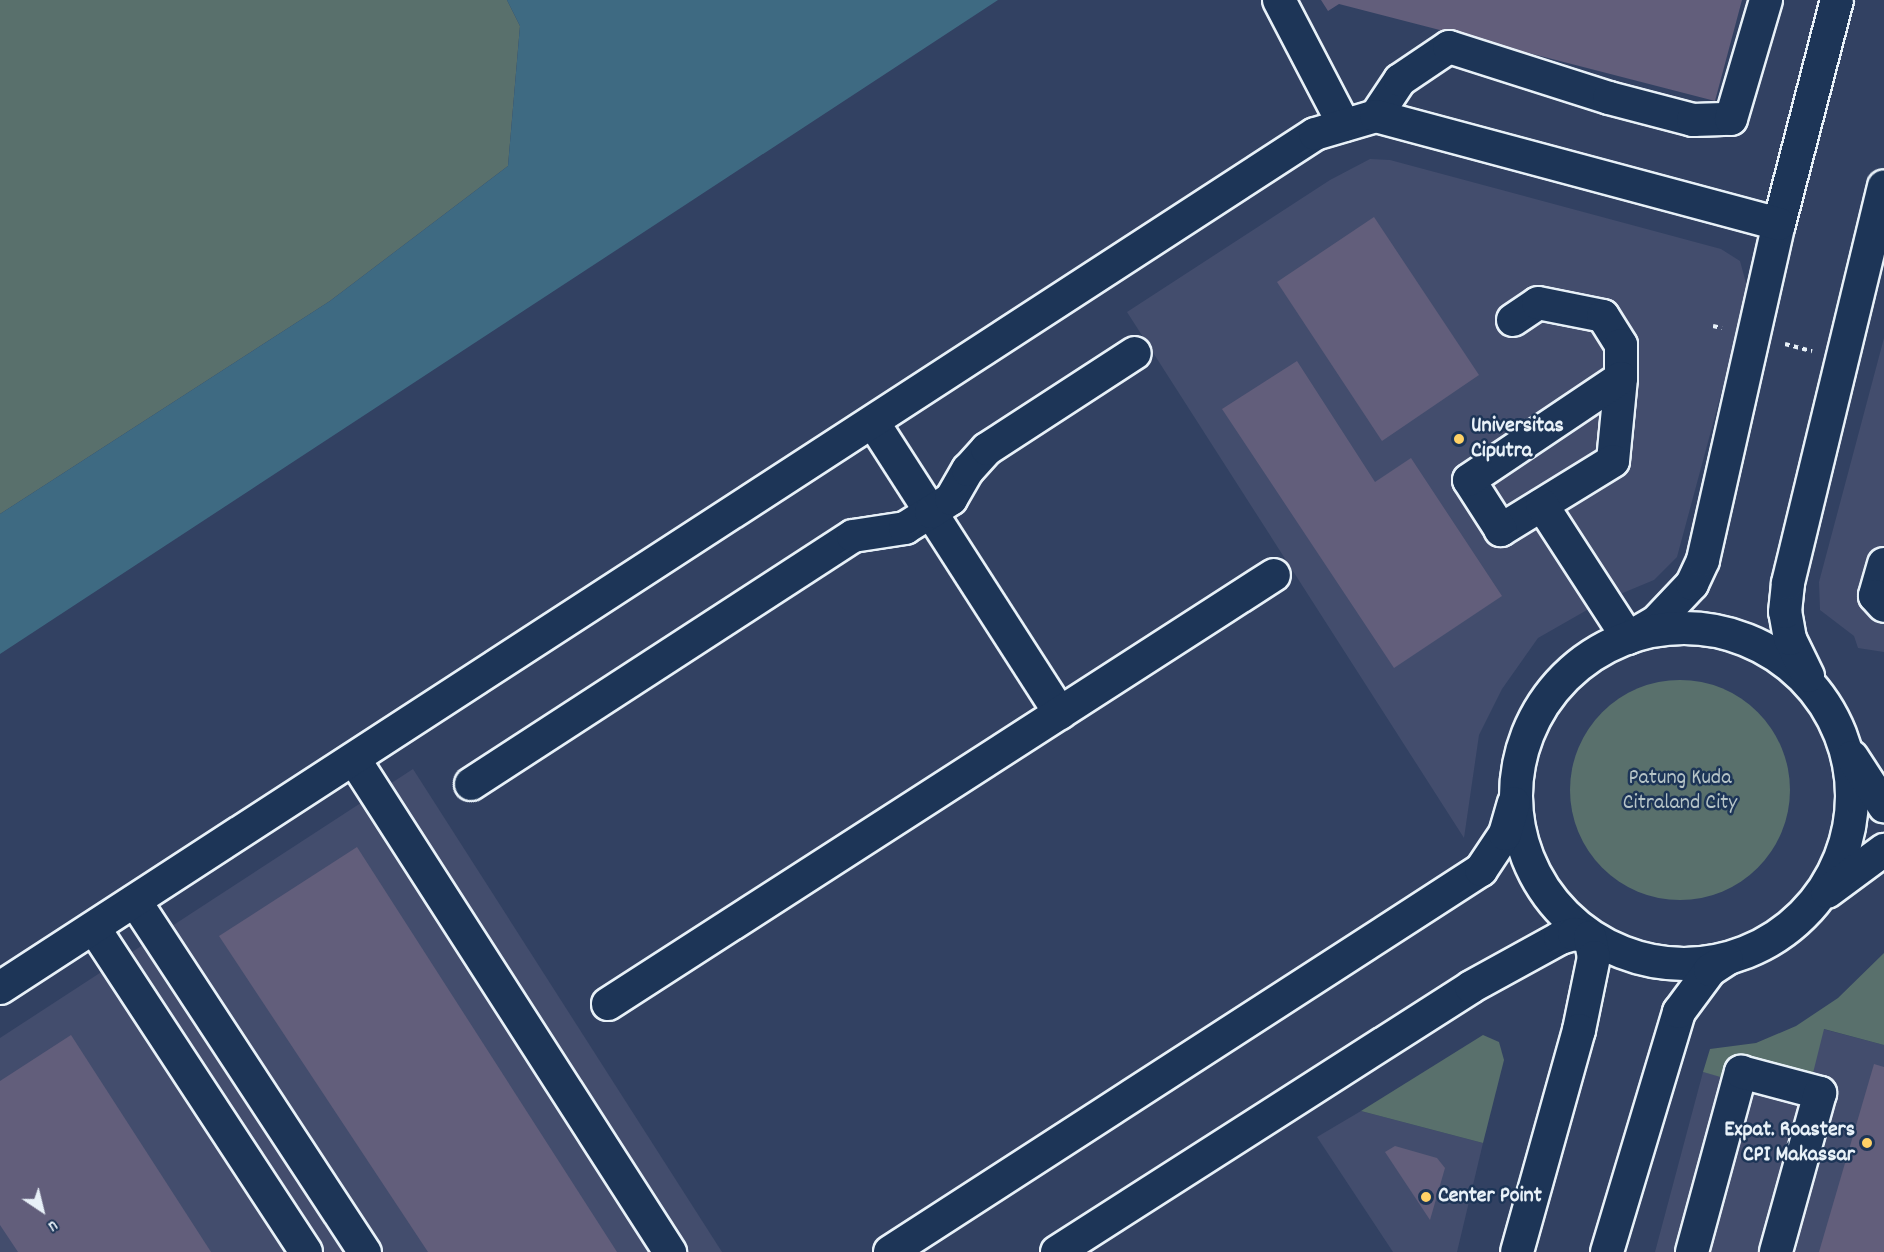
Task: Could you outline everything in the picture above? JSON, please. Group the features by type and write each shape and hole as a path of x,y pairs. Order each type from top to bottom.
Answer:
{"street":[{"path":"1279,0 1344,125"},
{"path":"1376,116 1400,80 1449,47 1693,120 1731,119 1766,0"},
{"path":"890,1252 1481,870 1496,851 1513,817 1516,782 1527,736 1551,694 1585,660 1657,621 1692,584 1703,560 1779,224 1837,0"},
{"path":"0,988 1315,134 1376,116 1779,224"},
{"path":"1884,186 1880,224 1842,359 1788,583 1785,612 1790,639 1841,732 1858,771 1884,807"},
{"path":"1513,320 1538,303 1603,316 1620,345 1621,378 1613,461 1501,530 1469,480 1621,378"},
{"path":"471,784 853,537 905,528 931,512 951,499 968,470 987,449 1135,353"},
{"path":"873,422 1060,713"},
{"path":"1542,505 1628,638"},
{"path":"1884,564 1875,596 1884,606"},
{"path":"608,1004 1274,576"},
{"path":"1628,638 1675,628 1741,637 1783,659 1817,691"},
{"path":"1808,910 1835,871 1850,825 1852,778 1841,732"},
{"path":"354,759 670,1252"},
{"path":"1516,782 1520,834 1538,882 1571,922 1590,937 1594,957 1579,1030 1517,1252"},
{"path":"1607,1252 1679,1012 1710,970 1727,959 1771,940 1808,910 1836,882 1884,850"},
{"path":"135,901 365,1252"},
{"path":"93,928 306,1252"},
{"path":"1057,1252 1471,987 1560,938 1574,934 1590,937 1648,961 1680,965 1727,959"},
{"path":"1692,1252 1741,1072 1820,1093 1776,1252"}],"path":[{"path":"1754,336 1842,359"}],"shaded area":[{"path":"507,0 998,0 0,654 0,514 330,301 508,166 520,26"},
{"name":"Universitas Ciputra","path":"1370,159 1390,160 1721,249 1740,261 1746,283 1746,301 1677,557 1654,580 1601,602 1538,638 1502,689 1479,735 1464,838 1127,312 1330,180"},
{"path":"1884,338 1884,652 1858,648 1854,636 1820,610 1819,582"},
{"path":"413,769 722,1252 0,1252 0,1038"},
{"path":"1823,1029 1884,1045 1884,1252 1655,1252 1703,1072 1731,1079"},
{"path":"1361,1111 1483,1143 1457,1252 1393,1252 1317,1137"}],"green space":[{"path":"0,0 507,0 520,26 508,166 330,301 0,514"},
{"name":"Patung Kuda Citraland City","path":"1680,680 1701,682 1732,693 1758,712 1777,738 1788,769 1790,790 1788,811 1777,842 1758,868 1732,887 1701,898 1680,900 1659,898 1628,887 1602,868 1583,842 1572,811 1570,790 1572,769 1583,738 1602,712 1628,693 1659,682"},
{"path":"1884,953 1884,1045 1824,1029 1811,1081 1731,1080 1703,1072 1710,1049 1756,1043 1796,1026 1838,998"},
{"path":"1483,1035 1499,1042 1504,1060 1483,1143 1361,1111"}],"building":[{"path":"1321,0 1742,0 1715,101 1339,4 1328,11"},
{"path":"1374,217 1479,375 1382,441 1277,282"},
{"path":"1297,361 1375,482 1411,458 1502,596 1394,668 1222,409"},
{"path":"357,847 617,1252 428,1252 219,936"},
{"path":"71,1035 211,1252 18,1252 0,1225 0,1081"},
{"name":"Expat. Roasters CPI Makassar","path":"1874,1064 1884,1067 1884,1252 1819,1252"},
{"name":"Center Point","path":"1395,1146 1437,1158 1445,1168 1430,1220 1385,1152"}],"place":[{"name":"Universitas Ciputra","path":"1459,439"},
{"name":"Expat. Roasters CPI Makassar","path":"1867,1143"},
{"name":"Center Point","path":"1426,1197"}]}
